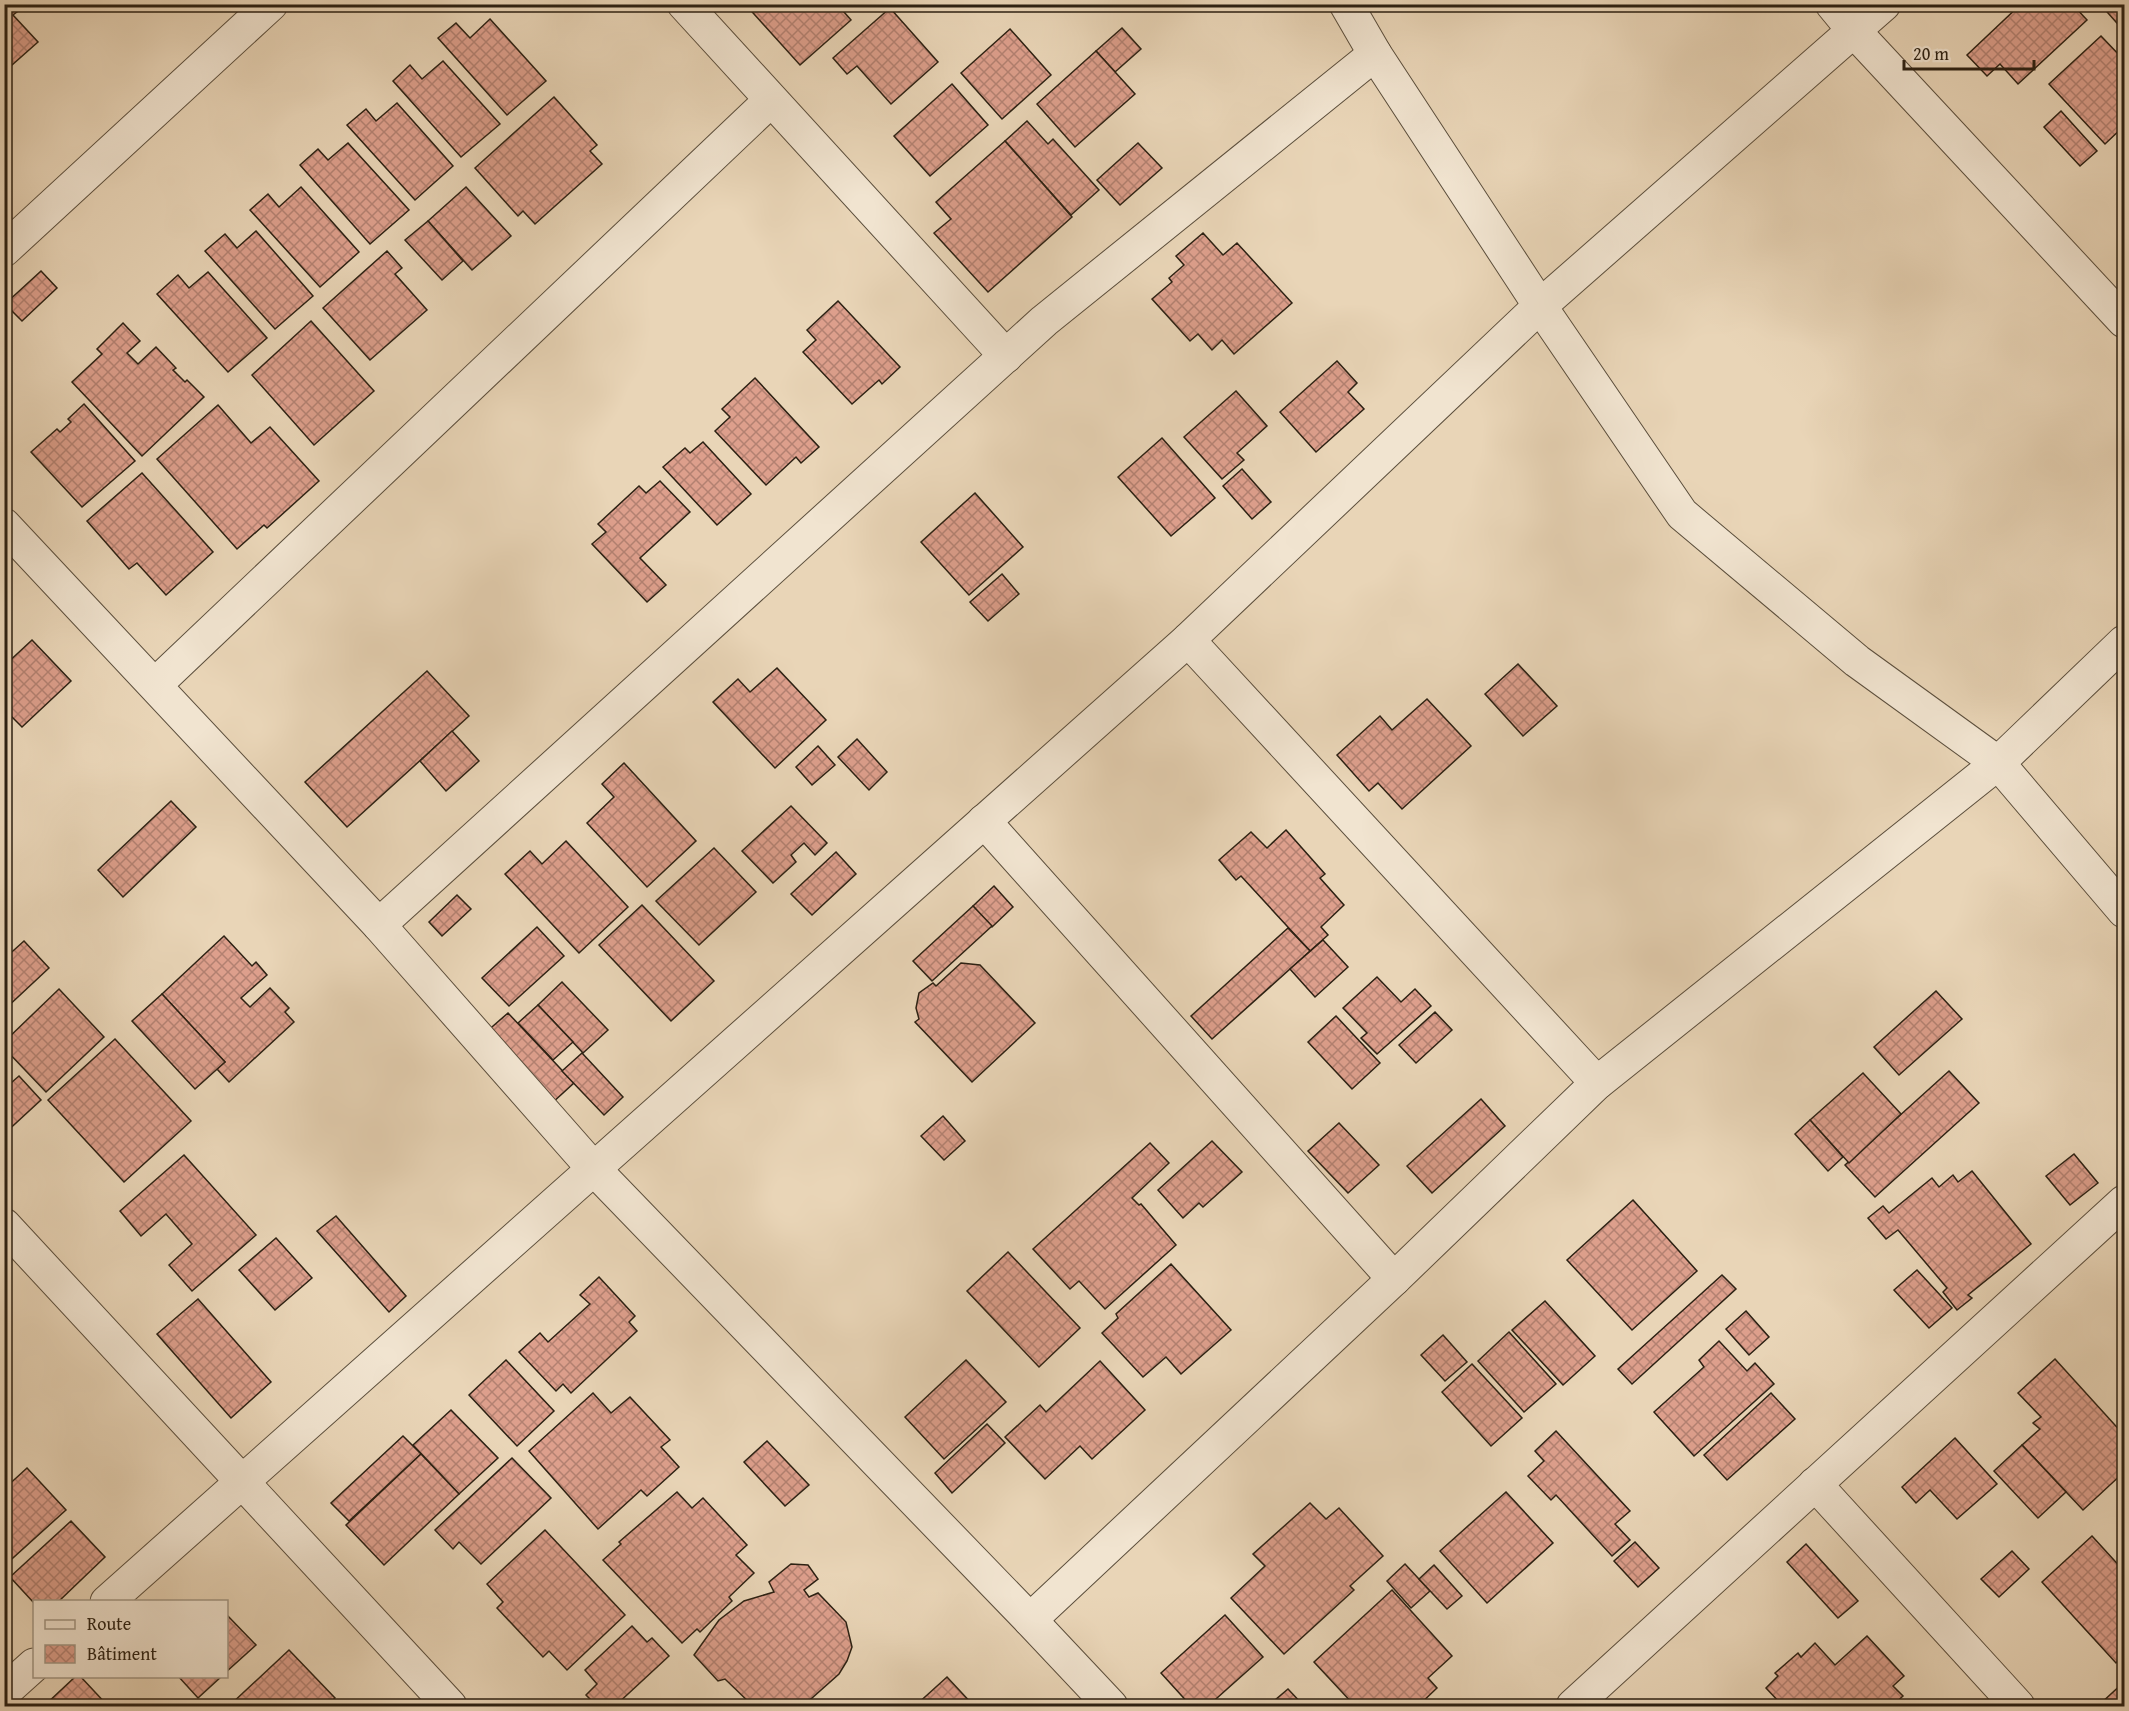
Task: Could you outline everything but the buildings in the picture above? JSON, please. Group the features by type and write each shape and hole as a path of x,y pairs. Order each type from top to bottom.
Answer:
{"street":[{"path":"4,250 271,4"},
{"path":"684,4 1006,356"},
{"path":"1346,4 1375,54 1540,306 1682,514 1857,661 1998,763 2124,911"},
{"path":"1832,4 1855,32 2124,321"},
{"path":"109,1600 1188,640 1540,306 1855,32 1884,4"},
{"path":"379,925 1044,321 1375,54"},
{"path":"155,685 771,100"},
{"path":"4,525 379,925 593,1168 1030,1620 1111,1707"},
{"path":"1188,640 1597,1083"},
{"path":"1030,1620 1394,1279 1597,1083 1998,763 2124,642"},
{"path":"984,821 1394,1279"},
{"path":"1577,1705 2124,1202"},
{"path":"4,1225 450,1707"},
{"path":"1815,1484 2018,1707"},
{"path":"4,1692 33,1666"}]}
